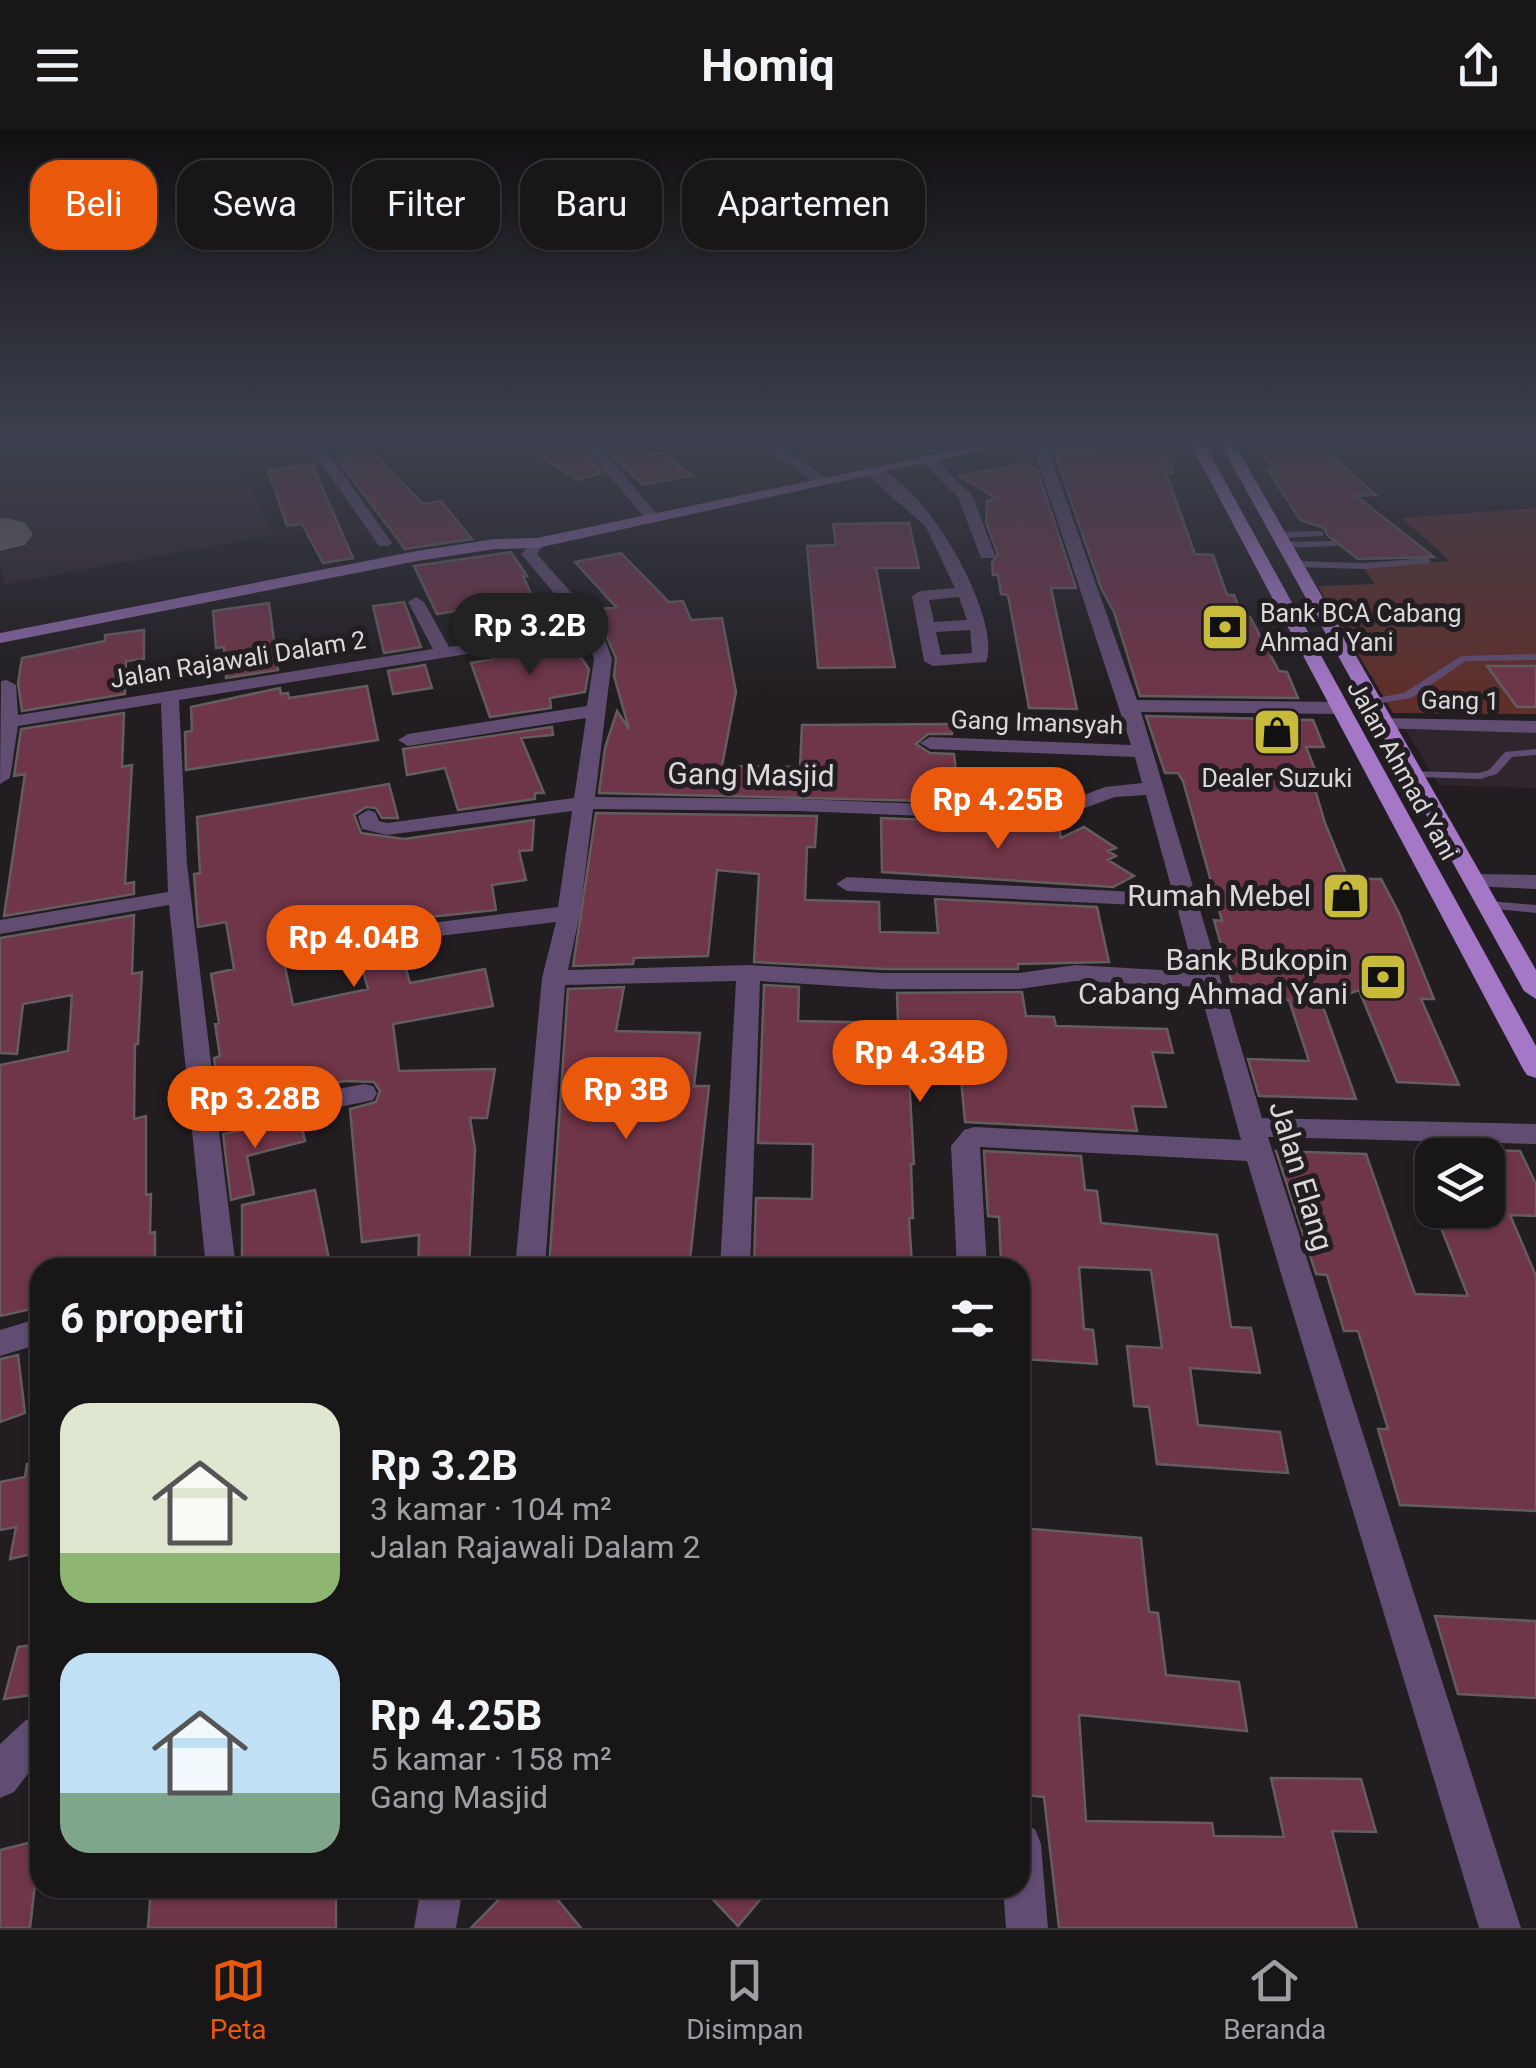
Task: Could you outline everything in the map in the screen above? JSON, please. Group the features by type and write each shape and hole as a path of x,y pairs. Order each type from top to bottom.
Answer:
{"main road":[{"name":"Jalan Ahmad Yani","path":"1242,527 1536,1069"},
{"name":"Jalan Ahmad Yani","path":"1273,527 1536,991"}],"street":[{"path":"373,527 384,543"},
{"path":"0,638 469,546 537,543 605,527"},
{"path":"936,527 978,624 981,656 958,662 931,660 922,594 964,592"},
{"path":"977,527 987,554"},
{"name":"Jalan Elang","path":"1069,527 1130,706 1256,1139 1500,1928"},
{"path":"531,1258 554,978 569,914 603,659 594,629 529,554 537,543"},
{"path":"416,602 443,651"},
{"path":"926,628 978,624"},
{"name":"Jalan Rajawali Dalam 2","path":"10,722 594,629"},
{"path":"0,778 2,744 10,722 7,684"},
{"path":"170,696 179,897 220,1258"},
{"path":"1130,706 1340,708"},
{"path":"408,740 599,710"},
{"name":"Gang 1","path":"1384,724 1536,727"},
{"name":"Gang Imansyah","path":"930,743 1142,751"},
{"name":"Gang Masjid","path":"368,816 369,825 387,829 583,803 798,805 1034,816 1056,814 1112,792 1154,790"},
{"path":"1476,880 1536,882"},
{"path":"847,884 1187,901"},
{"path":"0,927 179,897"},
{"path":"430,930 569,914"},
{"path":"554,978 748,973 884,981 1019,981 1076,973 1208,980"},
{"path":"735,1258 748,973"},
{"path":"205,1124 364,1092"},
{"path":"971,1258 965,1146 974,1137 1256,1139 1536,1134"},
{"path":"0,1343 30,1334"},
{"path":"0,1778 19,1750 30,1742"},
{"path":"436,1928 440,1898"},
{"path":"1024,1898 1027,1928"}],"lane":[{"path":"1280,540 1320,534"},
{"path":"1280,540 1333,544"},
{"path":"1294,564 1364,566 1427,561"},
{"path":"1370,702 1407,696 1464,658 1536,657"},
{"path":"1414,774 1480,776 1493,772 1509,754 1536,752"},
{"path":"1490,905 1536,910"}],"shaded area":[{"path":"0,527 270,527 274,535 5,584 0,565"},
{"path":"1412,527 1536,527 1536,714 1393,713 1318,586 1375,584 1364,568 1450,561"},
{"path":"1405,729 1536,731 1536,788 1439,785"}],"building":[{"path":"304,527 339,527 353,558 323,563"},
{"path":"388,527 462,527 472,539 405,549"},
{"path":"833,527 910,527 919,568 876,568 895,667 818,668 807,546 836,545"},
{"path":"988,527 1056,527 1076,588 1051,588 1077,709 1029,708 1008,595 1001,594 998,575 993,575 992,562 998,554"},
{"path":"1080,527 1185,527 1195,554 1213,555 1227,595 1234,595 1243,617 1250,617 1279,671 1287,672 1298,698 1140,696 1114,612 1101,588"},
{"path":"1321,527 1396,527 1434,557 1358,559 1327,535"},
{"path":"511,552 527,576 523,576 547,628 485,638 474,608 437,614 414,566"},
{"path":"621,553 669,602 683,601 691,620 722,618 736,692 722,766 800,767 802,725 951,724 952,734 928,734 916,744 930,753 954,754 958,788 1027,790 1049,804 599,793 605,748 617,711 629,729 614,676 616,658 595,610 616,607 575,562"},
{"path":"404,602 421,647 384,653 373,606"},
{"path":"269,603 278,670 226,678 224,647 216,648 213,611"},
{"path":"144,630 144,659 126,661 125,694 22,711 18,683 22,658 105,641 105,635"},
{"path":"571,643 589,669 585,692 550,698 551,708 490,717 471,663 493,659 491,654"},
{"path":"425,665 432,688 393,694 388,671"},
{"path":"1487,666 1536,666 1536,707 1517,707"},
{"path":"367,686 378,740 186,770 185,732 192,731 191,707 280,688 281,694 288,693 289,698"},
{"path":"124,713 122,767 132,765 125,884 134,882 134,894 4,916 25,774 14,776 21,729"},
{"path":"1146,716 1313,720 1324,747 1306,747 1318,777 1311,776 1325,823 1348,879 1381,879 1399,913 1434,999 1421,999 1459,1085 1397,1082 1359,990 1322,1004 1356,1099 1259,1096 1248,1059 1309,1061 1289,1000 1236,998 1214,920 1222,921 1183,781 1178,773 1165,773"},
{"path":"552,727 553,735 521,738 544,793 535,793 535,799 458,810 445,768 407,775 403,749"},
{"path":"389,784 398,818 382,818 376,808 366,807 354,815 361,833 404,839 534,820 532,850 519,851 526,880 492,885 496,910 392,921 410,983 485,969 493,1006 393,1024 399,1071 495,1069 487,1118 470,1118 475,1149 470,1258 418,1258 419,1235 362,1242 350,1109 376,1102 380,1091 374,1082 345,1081 220,1108 214,1058 220,1056 215,1024 219,1023 211,974 234,969 226,922 198,927 194,874 200,873 197,817","holes":["353,935 368,989 293,1005 281,948"]},
{"path":"596,813 817,816 815,847 807,847 805,900 879,902 880,932 938,933 935,899 1097,907 1109,962 1018,964 1018,969 884,969 754,962 759,874 717,870 708,956 634,958 633,964 573,966"},
{"path":"881,818 1049,825 1058,822 1061,838 1084,827 1116,848 1108,851 1116,856 1108,860 1134,876 1113,887 882,872"},
{"path":"134,915 132,974 142,972 135,1044 134,1119 146,1116 146,1195 151,1194 150,1233 155,1232 155,1258 30,1258 30,1309 0,1316 0,1065 68,1051 72,995 23,1004 17,1054 0,1053 0,938"},
{"path":"764,985 799,987 798,1021 898,1023 897,993 1022,992 1026,1016 1054,1017 1056,1026 1167,1029 1173,1053 1152,1052 1166,1107 1132,1106 1137,1131 965,1122 961,1079 909,1077 914,1164 913,1218 909,1218 912,1258 754,1258 756,1198 812,1199 813,1144 758,1143"},
{"path":"624,987 616,1031 700,1033 694,1086 709,1086 690,1258 550,1258 568,989"},
{"path":"300,1119 305,1141 247,1156 254,1194 231,1200 223,1134"},
{"path":"984,1151 1081,1156 1085,1190 1097,1191 1101,1223 1217,1235 1231,1327 1251,1328 1260,1373 1190,1368 1198,1425 1280,1432 1288,1473 1157,1464 1149,1407 1134,1406 1127,1346 1162,1348 1151,1270 1079,1267 1084,1329 1093,1330 1097,1364 1030,1359 1030,1258 1001,1258 999,1217 988,1216"},
{"path":"1276,1151 1366,1154 1415,1294 1468,1296 1441,1228 1505,1228 1505,1151 1520,1151 1536,1184 1536,1216 1510,1215 1536,1276 1536,1511 1400,1505 1378,1429 1388,1429 1358,1331 1344,1331 1327,1275 1316,1274"},
{"path":"315,1190 329,1258 242,1258 242,1205"},
{"path":"18,1355 25,1413 0,1422 0,1359"},
{"path":"30,1464 30,1554 10,1559 16,1527 0,1530 0,1482 25,1477"},
{"path":"1030,1529 1141,1538 1149,1612 1158,1613 1166,1675 1239,1682 1247,1731 1079,1715 1086,1821 1212,1823 1214,1836 1284,1837 1271,1778 1361,1779 1376,1832 1332,1831 1357,1928 1059,1928 1044,1797 1030,1796"},
{"path":"1435,1616 1536,1621 1536,1698 1458,1694"},
{"path":"30,1645 30,1695 4,1699 18,1647"},
{"path":"30,1842 30,1898 33,1898 30,1928 0,1928 0,1850"},
{"path":"150,1898 336,1898 336,1928 148,1928"},
{"path":"500,1898 556,1898 581,1928 471,1928"},
{"path":"711,1898 762,1898 738,1926"}],"taxiway":[{"path":"0,535 7,534"}],"place":[{"name":"Bank BCA Cabang Ahmad Yani","path":"1225,627"},
{"name":"Dealer Suzuki","path":"1277,732"},
{"name":"Rumah Mebel","path":"1346,896"},
{"name":"Bank Bukopin Cabang Ahmad Yani","path":"1383,977"}]}
